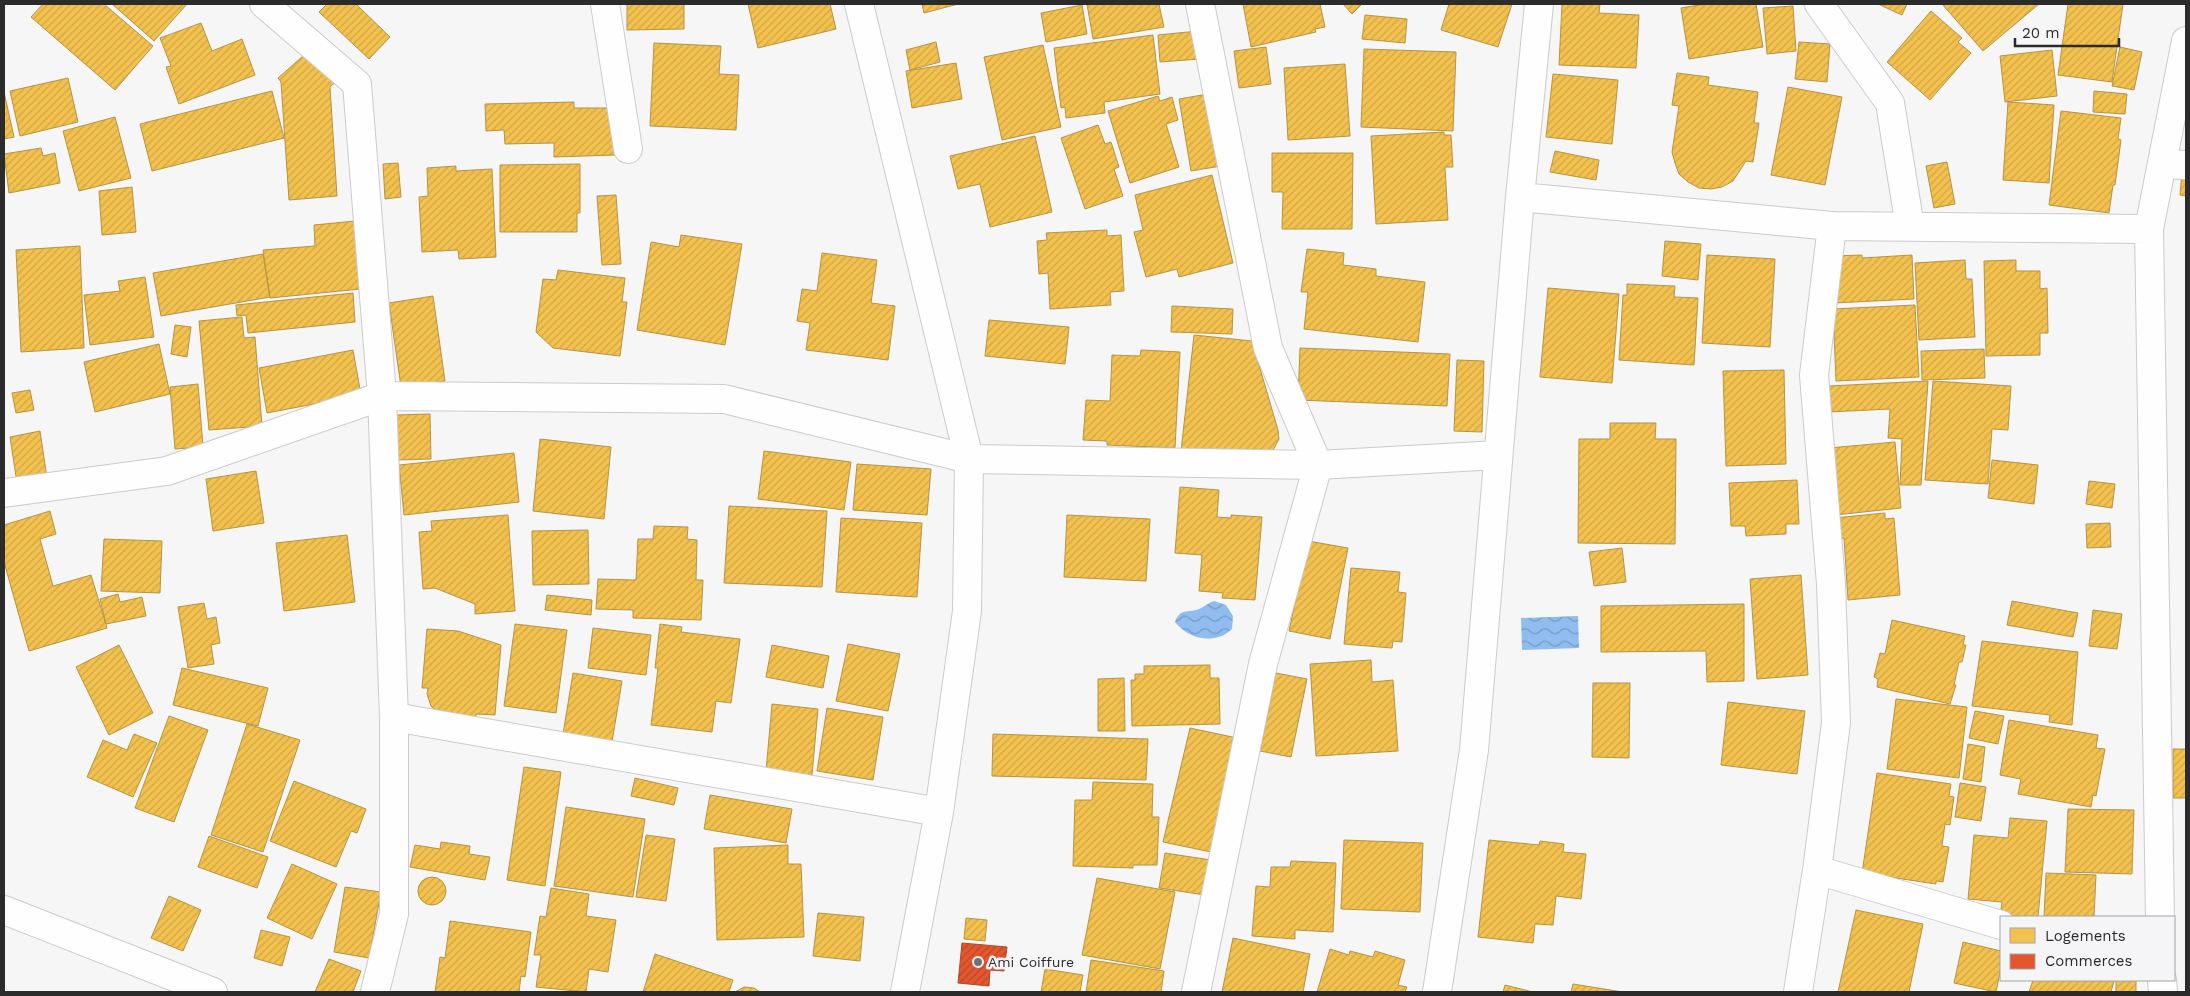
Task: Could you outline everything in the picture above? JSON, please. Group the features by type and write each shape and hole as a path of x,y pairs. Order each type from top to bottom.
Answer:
{"street":[{"path":"264,4 357,84 382,396 394,718 394,914 375,992"},
{"path":"605,4 628,149"},
{"path":"859,4 969,459 967,611 939,812 905,992"},
{"path":"1196,992 1263,664 1318,465 1268,348 1200,4"},
{"path":"1437,992 1474,750 1520,197 1539,4"},
{"path":"1819,4 1890,103 1910,227"},
{"path":"2160,916 2149,229 2174,164 2186,41"},
{"path":"1520,197 1832,226 2149,229"},
{"path":"1798,992 1817,870 1836,723 1831,584 1814,375 1832,226"},
{"path":"4,493 167,471 382,396 724,399 969,459 1318,465 1498,455"},
{"path":"394,718 939,812"},
{"path":"1817,870 2000,925"},
{"path":"4,910 213,992"}],"water":[{"path":"1214,601 1226,605 1233,616 1232,629 1226,634 1211,639 1203,638 1188,633 1175,622 1182,613 1199,609"},
{"path":"1578,616 1579,648 1522,650 1521,618"}],"building: Logements":[{"path":"43,4 104,4 153,46 115,90 31,17"},
{"path":"112,4 187,4 154,41"},
{"path":"327,4 356,4 390,37 369,59 319,12"},
{"path":"627,4 684,4 684,29 627,30"},
{"path":"748,4 830,4 836,29 758,48"},
{"path":"922,4 958,4 924,13"},
{"path":"1087,4 1159,4 1164,27 1093,39"},
{"path":"1243,4 1320,4 1325,27 1315,29 1316,32 1251,47"},
{"path":"1343,4 1362,4 1352,14"},
{"path":"1449,4 1512,4 1498,47 1441,30"},
{"path":"1562,4 1600,4 1599,13 1639,15 1636,68 1559,65"},
{"path":"1705,4 1756,4 1763,47 1689,59 1681,8"},
{"path":"1878,4 1907,4 1902,15"},
{"path":"1942,4 2039,4 1983,51"},
{"path":"2068,4 2123,4 2112,82 2058,75"},
{"path":"1082,5 1087,34 1046,42 1041,13"},
{"path":"1793,6 1796,51 1767,54 1763,8"},
{"path":"1931,11 1962,38 1958,42 1971,53 1930,100 1887,62"},
{"path":"1365,15 1407,19 1405,43 1362,39"},
{"path":"201,23 212,51 242,39 255,75 179,104 166,67 171,66 160,38"},
{"path":"1198,31 1200,59 1160,62 1158,35"},
{"path":"1153,35 1160,94 1104,102 1105,113 1066,118 1065,107 1061,108 1054,48"},
{"path":"936,42 940,62 910,70 906,50"},
{"path":"1799,42 1830,44 1827,82 1795,79"},
{"path":"654,43 721,46 719,74 739,75 736,130 650,126"},
{"path":"1043,45 1061,127 1002,140 984,57"},
{"path":"1266,47 1271,84 1239,88 1234,51"},
{"path":"2120,47 2142,52 2134,90 2112,86"},
{"path":"311,49 338,80 330,87 337,196 289,200 281,82 278,78"},
{"path":"1364,49 1456,52 1453,131 1361,127"},
{"path":"2052,50 2057,96 2005,102 2000,56"},
{"path":"956,63 962,99 912,108 906,71"},
{"path":"1345,64 1350,136 1288,140 1284,68"},
{"path":"1677,73 1709,77 1708,85 1758,92 1754,123 1759,123 1753,162 1746,161 1733,181 1722,187 1711,189 1699,188 1679,174 1672,152 1679,106 1672,105"},
{"path":"1553,74 1618,80 1612,144 1546,137"},
{"path":"68,78 78,122 20,136 10,91"},
{"path":"1788,87 1842,97 1825,185 1771,175"},
{"path":"272,91 284,138 152,171 140,124"},
{"path":"2094,91 2127,94 2125,114 2093,112"},
{"path":"4,92 14,137 4,139"},
{"path":"1208,94 1221,166 1191,171 1179,99"},
{"path":"1158,96 1160,101 1172,97 1178,120 1166,124 1179,167 1130,183 1108,111"},
{"path":"574,102 574,108 610,108 614,117 615,155 554,157 554,143 505,144 504,130 486,131 485,104"},
{"path":"2008,102 2054,105 2049,183 2003,180"},
{"path":"2061,111 2121,118 2118,139 2121,140 2109,213 2049,205"},
{"path":"115,117 131,178 79,191 63,131"},
{"path":"1098,125 1105,144 1111,142 1119,167 1114,169 1123,196 1085,209 1061,138"},
{"path":"1444,132 1444,135 1451,135 1453,167 1445,167 1448,220 1376,224 1371,136"},
{"path":"1035,136 1052,212 990,227 980,184 958,189 950,156"},
{"path":"41,148 43,156 55,153 60,183 9,193 4,154"},
{"path":"1555,151 1599,160 1596,180 1550,172"},
{"path":"1272,153 1353,153 1352,229 1282,229 1283,192 1272,192"},
{"path":"1947,162 1955,204 1934,208 1926,166"},
{"path":"398,163 401,197 385,199 383,164"},
{"path":"580,164 580,213 577,213 577,232 500,232 500,165"},
{"path":"456,166 456,171 492,169 496,257 459,259 458,250 422,252 419,197 428,196 427,168"},
{"path":"2182,171 2186,171 2186,196 2180,195"},
{"path":"1212,175 1233,263 1179,277 1177,269 1146,277 1134,232 1143,230 1135,195"},
{"path":"132,187 136,232 102,235 99,191"},
{"path":"616,195 621,264 602,265 597,196"},
{"path":"355,221 360,289 270,298 263,250 315,246 314,225"},
{"path":"1107,230 1107,236 1121,235 1124,291 1110,292 1111,305 1050,309 1048,273 1039,274 1037,241 1047,240 1046,233"},
{"path":"681,235 742,244 725,345 637,330 651,242 679,247"},
{"path":"1665,241 1701,244 1698,280 1662,276"},
{"path":"80,246 84,348 21,352 16,250"},
{"path":"1307,249 1344,253 1343,265 1376,269 1376,276 1425,282 1418,342 1304,329 1308,292 1301,292"},
{"path":"822,253 877,260 871,303 895,306 888,360 806,350 810,323 797,321 802,289 817,291"},
{"path":"263,254 270,297 161,316 153,273"},
{"path":"1707,255 1775,259 1770,347 1702,343"},
{"path":"1862,255 1862,258 1912,255 1914,299 1834,303 1832,256"},
{"path":"1965,260 1966,279 1972,279 1975,337 1919,340 1915,263"},
{"path":"2016,260 2016,271 2040,271 2040,289 2047,288 2048,333 2040,333 2040,355 1986,356 1984,261"},
{"path":"558,270 625,278 622,302 627,302 620,356 553,348 536,332 543,279 556,280"},
{"path":"145,277 154,337 90,345 84,295 120,291 118,281"},
{"path":"1627,284 1675,286 1674,297 1698,298 1694,365 1619,360 1623,295 1627,295"},
{"path":"1548,288 1619,294 1612,383 1540,377"},
{"path":"353,293 355,322 248,333 246,315 237,316 236,305"},
{"path":"433,296 445,381 401,387 389,303"},
{"path":"1915,305 1919,377 1836,381 1833,309"},
{"path":"1172,306 1233,309 1232,334 1171,332"},
{"path":"242,317 244,338 255,337 262,426 209,430 199,321"},
{"path":"989,320 1069,327 1065,364 985,356"},
{"path":"175,325 191,327 187,357 171,354"},
{"path":"1194,335 1252,341 1278,430 1279,439 1271,454 1181,451"},
{"path":"159,344 170,394 95,412 84,362"},
{"path":"1300,348 1450,354 1447,406 1298,400"},
{"path":"1984,349 1985,378 1922,380 1921,351"},
{"path":"353,350 361,395 267,413 259,368"},
{"path":"1141,350 1180,352 1175,448 1107,445 1107,441 1083,440 1086,400 1110,401 1112,355 1140,356"},
{"path":"1457,360 1484,361 1482,432 1454,431"},
{"path":"1784,370 1786,464 1726,466 1723,371"},
{"path":"1928,381 1921,485 1900,485 1902,439 1888,438 1890,409 1829,412 1829,386"},
{"path":"1933,381 2011,386 2008,430 1992,429 1988,484 1925,480"},
{"path":"198,384 203,447 175,449 170,387"},
{"path":"30,390 34,410 16,413 12,393"},
{"path":"430,414 431,459 396,460 396,415"},
{"path":"1610,423 1656,423 1655,439 1676,439 1675,544 1578,543 1579,439 1610,439"},
{"path":"40,431 47,478 17,483 10,437"},
{"path":"540,439 611,447 604,519 533,511"},
{"path":"1895,442 1901,508 1835,515 1829,448"},
{"path":"764,451 851,462 844,510 758,499"},
{"path":"514,453 519,502 404,515 399,465"},
{"path":"1992,460 2038,465 2034,504 1988,498"},
{"path":"857,464 931,469 927,515 853,510"},
{"path":"256,471 264,523 213,531 206,479"},
{"path":"1797,480 1799,524 1786,524 1786,534 1746,536 1745,526 1731,526 1729,483"},
{"path":"2089,481 2115,484 2112,508 2086,504"},
{"path":"1180,487 1219,490 1217,517 1231,518 1231,515 1262,517 1255,600 1222,598 1223,593 1199,591 1202,555 1175,553"},
{"path":"729,506 827,511 822,587 724,583"},
{"path":"50,511 56,534 40,539 53,586 91,575 107,628 29,651 4,562 4,525"},
{"path":"1885,513 1885,519 1894,518 1900,595 1848,600 1844,538 1835,539 1834,518"},
{"path":"508,515 515,611 475,614 475,604 435,588 423,589 419,532 432,531 431,521"},
{"path":"1067,515 1150,519 1146,581 1064,577"},
{"path":"841,518 922,523 917,597 836,592"},
{"path":"2110,523 2111,547 2087,548 2086,524"},
{"path":"654,526 688,527 687,539 697,540 696,580 703,580 701,620 633,618 633,610 596,609 598,579 636,580 638,539 653,539"},
{"path":"588,530 589,584 533,585 532,531"},
{"path":"347,535 355,602 284,611 276,543"},
{"path":"104,539 162,541 160,593 101,591"},
{"path":"1308,541 1348,548 1330,639 1289,631"},
{"path":"1622,548 1626,582 1594,586 1589,552"},
{"path":"1351,568 1400,572 1398,592 1406,593 1402,642 1393,641 1392,648 1344,644"},
{"path":"1801,575 1808,675 1757,679 1750,579"},
{"path":"118,594 120,602 142,597 146,616 106,624 100,599"},
{"path":"547,595 592,600 591,615 545,610"},
{"path":"2012,601 2078,613 2073,637 2007,625"},
{"path":"204,603 207,619 216,617 220,643 211,645 214,664 188,668 178,607"},
{"path":"1744,604 1744,681 1707,682 1706,651 1601,652 1601,606"},
{"path":"2093,610 2122,614 2117,649 2089,646"},
{"path":"1892,620 1965,636 1963,645 1966,645 1962,662 1959,662 1954,685 1956,685 1950,704 1877,687 1878,679 1874,677 1880,653 1885,654"},
{"path":"515,624 567,630 556,713 504,706"},
{"path":"660,624 682,627 681,632 740,639 731,703 716,701 712,732 651,725 658,668 655,668"},
{"path":"593,628 651,635 646,675 588,668"},
{"path":"427,629 458,631 501,645 495,715 476,714 475,722 436,711 431,706 427,694 428,688 422,688"},
{"path":"1982,641 2078,652 2072,725 2049,722 2050,715 1972,706"},
{"path":"848,644 900,654 888,711 836,701"},
{"path":"119,645 153,713 109,735 76,667"},
{"path":"772,645 829,656 823,688 766,677"},
{"path":"1371,660 1372,682 1393,680 1398,751 1316,756 1310,664"},
{"path":"1210,665 1210,678 1219,678 1220,724 1132,726 1131,680 1135,680 1135,674 1144,674 1144,666"},
{"path":"182,668 268,688 258,726 173,705"},
{"path":"573,673 622,681 612,742 563,734"},
{"path":"1276,673 1307,679 1291,757 1260,751"},
{"path":"1124,678 1125,731 1098,731 1098,679"},
{"path":"1593,683 1630,683 1629,758 1592,757"},
{"path":"1896,699 1967,707 1959,778 1887,769"},
{"path":"1728,702 1805,711 1797,774 1721,765"},
{"path":"772,704 818,709 812,775 766,771"},
{"path":"827,708 883,717 873,780 817,771"},
{"path":"1975,711 2004,716 1998,744 1969,738"},
{"path":"169,716 208,730 174,822 135,808"},
{"path":"2009,720 2098,735 2096,748 2105,749 2096,796 2093,795 2091,807 2018,794 2021,779 2000,775"},
{"path":"247,724 300,740 263,852 211,835"},
{"path":"1190,728 1237,738 1211,852 1163,842"},
{"path":"134,734 157,743 133,797 87,777 103,740 127,750"},
{"path":"993,734 1148,739 1146,780 992,776"},
{"path":"1968,744 1985,747 1981,782 1963,779"},
{"path":"2173,749 2186,749 2186,798 2173,798"},
{"path":"524,767 561,772 545,886 507,880"},
{"path":"1877,773 1951,784 1949,796 1954,797 1950,825 1945,824 1942,846 1949,847 1943,882 1936,881 1936,884 1862,873"},
{"path":"635,778 678,788 674,805 631,796"},
{"path":"294,781 366,809 357,833 351,831 336,867 270,841"},
{"path":"1093,782 1153,784 1152,817 1159,817 1157,865 1133,865 1133,868 1073,866 1075,800 1092,800"},
{"path":"1960,783 1986,787 1981,821 1955,817"},
{"path":"710,795 792,809 786,843 704,829"},
{"path":"566,807 645,819 633,897 554,886"},
{"path":"2068,809 2134,810 2132,874 2065,872"},
{"path":"2010,818 2047,821 2038,916 2000,916 2002,902 1968,899 1974,835 2008,838"},
{"path":"646,835 675,839 666,901 636,897"},
{"path":"209,836 268,857 257,888 198,867"},
{"path":"1344,840 1423,843 1420,912 1341,909"},
{"path":"1489,840 1539,845 1540,841 1564,844 1563,852 1586,854 1581,899 1556,896 1553,925 1535,924 1533,943 1478,937"},
{"path":"441,842 470,846 469,854 490,857 485,880 410,867 415,845 440,849"},
{"path":"788,845 788,864 801,864 804,937 717,940 714,848"},
{"path":"1165,853 1211,860 1205,895 1159,888"},
{"path":"1291,861 1336,863 1333,932 1295,930 1295,939 1252,936 1256,886 1270,887 1271,867 1290,867"},
{"path":"292,864 337,884 312,939 267,918"},
{"path":"2046,873 2096,875 2094,916 2044,916"},
{"path":"432,877 442,881 446,891 442,901 432,905 422,901 418,891 422,881"},
{"path":"1097,878 1175,892 1160,969 1082,955"},
{"path":"345,887 381,892 369,958 334,952"},
{"path":"551,888 589,894 586,916 616,920 608,972 589,969 586,992 536,987 541,955 534,955 540,916 546,917"},
{"path":"169,896 201,910 183,951 151,938"},
{"path":"1856,910 1923,924 1909,992 1838,992"},
{"path":"818,913 864,917 860,961 813,956"},
{"path":"966,918 987,920 985,941 964,939"},
{"path":"450,921 531,932 525,977 521,976 519,992 435,992 440,957 445,958"},
{"path":"261,930 290,937 282,966 254,958"},
{"path":"1233,938 1310,954 1303,992 1222,992"},
{"path":"1963,942 2000,951 2000,973 1996,992 1954,983"},
{"path":"1330,949 1349,955 1350,951 1373,957 1375,951 1405,960 1398,985 1407,987 1405,992 1317,992"},
{"path":"655,954 733,980 729,992 643,992"},
{"path":"329,959 361,971 353,992 315,992"},
{"path":"1091,960 1164,971 1161,992 1086,992"},
{"path":"1045,969 1083,975 1080,992 1041,992"},
{"path":"2033,981 2114,981 2111,992 2029,992"},
{"path":"2116,981 2136,981 2136,992 2116,992"},
{"path":"1573,984 1623,992 1571,992"},
{"path":"1505,985 1533,992 1503,992"},
{"path":"744,987 754,988 760,992 735,992"}],"building: Commerces":[{"path":"962,943 1007,947 1004,971 990,970 989,986 958,983"}],"place":[{"name":"Ami Coiffure","path":"978,962"}]}
